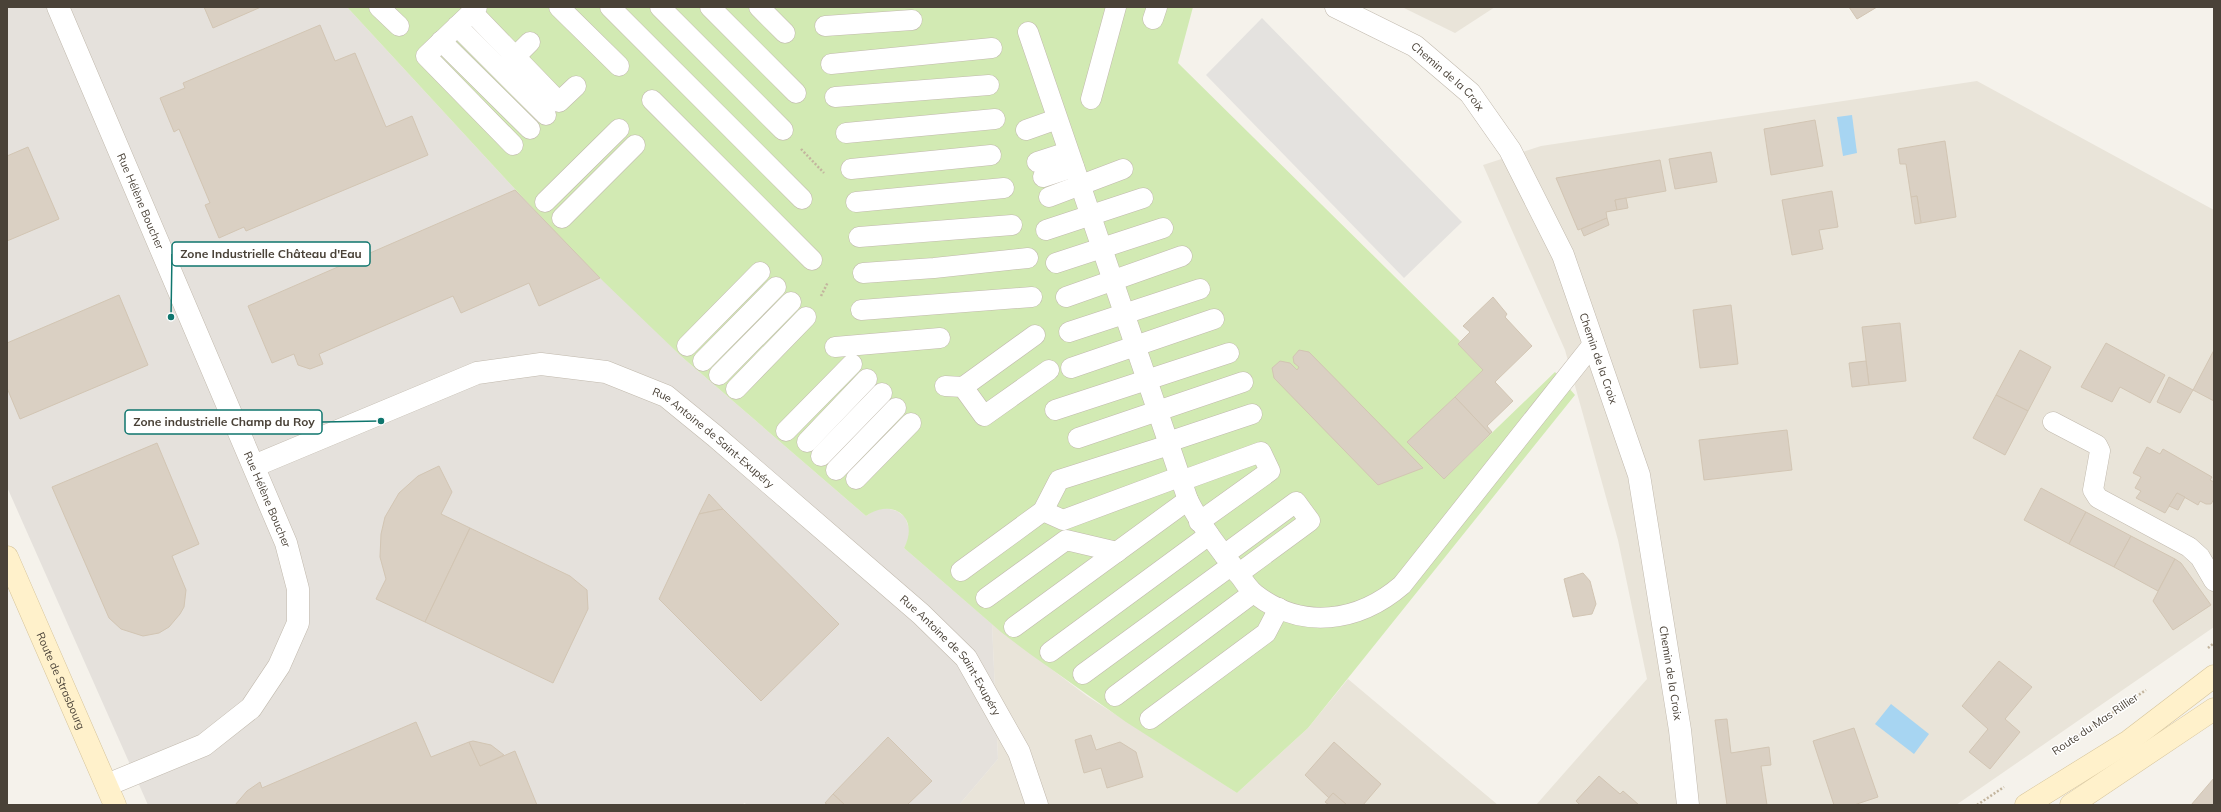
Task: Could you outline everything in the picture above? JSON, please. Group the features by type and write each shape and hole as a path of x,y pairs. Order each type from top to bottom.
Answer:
{"main road":[{"name":"Route de Strasbourg","path":"7,557 115,805"},
{"path":"2026,805 2129,741 2214,676"},
{"path":"2071,805 2214,709"}],"street":[{"name":"Rue Hélène Boucher","path":"58,7 286,543 298,589 298,623 279,666 251,708 204,745 107,785"},
{"name":"Chemin de la Croix","path":"1336,7 1415,46 1470,93 1510,150 1562,255 1594,343 1638,475 1680,730 1688,805"},
{"name":"Rue Antoine de Saint-Exupéry","path":"254,466 477,373 541,364 606,372 666,396 715,436 904,599 966,658 1019,752 1037,805"}],"lane":[{"path":"380,7 399,26"},
{"path":"559,7 619,66"},
{"path":"610,7 802,200"},
{"path":"660,7 783,130"},
{"path":"710,7 796,93"},
{"path":"759,7 785,33"},
{"path":"1092,99 1116,7"},
{"path":"513,145 426,56 474,9 515,56 560,102 576,86"},
{"path":"825,26 912,20"},
{"path":"457,26 546,115"},
{"path":"1028,32 1188,500 1204,529 1253,593 1279,608 1298,615 1331,618 1352,615 1387,598 1402,585 1594,343"},
{"path":"441,41 530,129"},
{"path":"470,101 530,42"},
{"path":"831,64 992,48"},
{"path":"835,97 989,85"},
{"path":"652,100 812,260"},
{"path":"846,133 995,119"},
{"path":"1026,130 1057,119"},
{"path":"545,202 619,129"},
{"path":"562,218 635,145"},
{"path":"851,169 991,155"},
{"path":"1049,196 1074,168"},
{"path":"1040,170 1074,168 1123,169"},
{"path":"856,202 1004,188"},
{"path":"1046,230 1143,198"},
{"path":"858,237 1012,225"},
{"path":"1056,263 1164,228"},
{"path":"1066,297 1182,256"},
{"path":"863,273 934,268 1028,258"},
{"path":"687,346 760,272"},
{"path":"703,361 776,287"},
{"path":"1068,332 1200,289"},
{"path":"861,310 1032,297"},
{"path":"719,375 791,302"},
{"path":"736,389 806,317"},
{"path":"1071,368 1214,319"},
{"path":"1035,335 954,386 984,416 1049,370"},
{"path":"836,347 940,338"},
{"path":"1055,410 1229,353"},
{"path":"786,431 852,364"},
{"path":"868,379 814,449 882,394"},
{"path":"1078,438 1243,382"},
{"path":"836,470 896,408"},
{"path":"961,571 1043,511 1059,480 1168,444 1252,414"},
{"path":"2053,422 2097,445 2100,451 2093,490 2098,498 2189,547 2200,557 2214,581"},
{"path":"856,479 911,423"},
{"path":"1043,511 1063,520 1262,452 1270,471 1204,529 1050,652"},
{"path":"1014,627 1188,500"},
{"path":"986,598 1066,540 1117,552"},
{"path":"1083,674 1232,565"},
{"path":"1115,696 1253,593"},
{"path":"1150,719 1266,633 1279,608"}],"path":[{"path":"783,130 826,175"},
{"path":"806,317 819,300 830,279 812,260"},
{"path":"2201,652 2214,643"},
{"name":"Route du Mas Rillier","path":"2062,747 2148,688"},
{"path":"1977,805 2010,782"}],"shaded area":[{"path":"7,7 347,7 550,227 682,357 866,516 875,510 886,508 897,511 905,517 909,528 909,539 904,548 992,624 998,759 959,805 748,805 744,803 743,805 148,805 7,487"},
{"path":"1402,7 1495,7 1455,33"},
{"path":"1262,18 1462,222 1404,278 1206,75"},
{"path":"1977,81 2214,210 2214,627 1956,805 1536,805 1647,679 1618,540 1565,350 1483,165 1541,146"},
{"path":"992,624 1087,696 1237,793 1308,728 1348,679 1498,805 959,805 998,759"}],"green space":[{"path":"347,7 1193,7 1178,63 1460,341 1458,344 1483,370 1408,442 1444,479 1555,372 1575,395 1308,728 1237,793 1126,722 1001,632 904,548 908,537 909,528 906,520 901,514 894,510 886,509 876,511 866,516 682,357 603,281 550,227"}],"water":[{"path":"1852,115 1857,153 1843,156 1837,117"},
{"path":"1891,704 1929,734 1914,754 1875,724"}],"building":[{"path":"204,7 261,7 213,28"},
{"path":"1849,7 1877,7 1857,19"},
{"path":"320,25 335,61 355,53 386,127 412,116 428,155 246,231 244,227 219,238 205,205 210,203 179,129 174,132 160,98 185,88 183,83"},
{"path":"1815,120 1823,166 1771,175 1764,129"},
{"path":"1945,141 1956,217 1921,223 1917,196 1911,197 1906,164 1900,164 1898,149"},
{"path":"28,147 59,219 7,241 7,156"},
{"path":"1711,152 1717,182 1675,189 1669,159"},
{"path":"1660,160 1666,191 1615,200 1617,210 1606,212 1607,218 1578,230 1556,178"},
{"path":"515,190 600,278 539,306 529,283 461,313 453,296 319,354 323,364 310,369 298,365 294,354 272,363 248,306"},
{"path":"1832,191 1838,227 1819,230 1823,249 1792,255 1782,200"},
{"path":"1917,196 1921,223 1915,224 1911,197"},
{"path":"1626,198 1628,208 1617,210 1615,200"},
{"path":"1607,218 1609,225 1584,236 1581,229"},
{"path":"119,295 148,365 20,419 7,388 7,343"},
{"path":"1493,297 1507,314 1505,317 1532,346 1495,382 1513,401 1487,426 1492,432 1490,434 1455,397 1483,370 1458,344 1470,332 1463,326"},
{"path":"1731,305 1738,364 1700,368 1693,310"},
{"path":"1900,323 1906,381 1869,385 1862,327"},
{"path":"2106,343 2165,375 2150,403 2120,387 2112,402 2081,387"},
{"path":"1299,350 1309,352 1423,468 1378,485 1274,378 1272,368 1280,361 1290,363 1297,370 1299,367 1294,363 1293,357"},
{"path":"2020,350 2051,367 2028,411 1996,395"},
{"path":"2214,350 2214,401 2193,390"},
{"path":"1866,361 1869,385 1852,387 1849,363"},
{"path":"2169,377 2193,390 2180,413 2157,402"},
{"path":"1996,395 2028,411 2005,455 1973,438"},
{"path":"1455,397 1490,434 1444,479 1407,442"},
{"path":"1787,430 1792,470 1704,480 1699,440"},
{"path":"157,443 199,544 172,556 186,590 184,607 180,614 169,627 159,633 143,636 121,629 109,618 52,487"},
{"path":"2147,447 2160,454 2163,449 2212,477 2210,480 2214,482 2214,499 2211,504 2206,504 2200,501 2198,505 2177,493 2165,513 2136,498 2141,491 2135,488 2141,477 2133,473"},
{"path":"439,466 452,492 441,514 470,528 425,622 376,599 386,579 380,557 381,534 385,517 399,493 418,476"},
{"path":"2041,488 2086,512 2069,544 2024,520"},
{"path":"2177,493 2185,497 2178,510 2169,506"},
{"path":"709,494 723,509 699,514"},
{"path":"723,509 839,624 761,701 659,599 699,514"},
{"path":"2086,512 2131,536 2114,567 2069,544"},
{"path":"470,528 570,576 587,590 588,609 553,683 425,622"},
{"path":"2131,536 2175,559 2158,591 2114,567"},
{"path":"2175,559 2181,563 2211,605 2173,630 2153,601"},
{"path":"1583,573 1590,581 1596,604 1592,614 1573,617 1564,579"},
{"path":"1999,661 2032,687 2005,719 2020,732 1990,769 1969,752 1988,729 1962,706"},
{"path":"1727,719 1731,753 1769,747 1771,765 1761,766 1767,805 1727,805 1715,720"},
{"path":"416,722 431,757 469,742 480,766 515,751 537,805 235,805 247,791 260,782 262,788"},
{"path":"1854,728 1878,797 1854,805 1834,805 1813,741"},
{"path":"1091,735 1096,750 1120,742 1136,752 1143,777 1107,788 1101,768 1084,773 1075,740"},
{"path":"888,737 932,781 907,805 845,805 833,794"},
{"path":"473,741 491,745 504,755 480,766 469,742"},
{"path":"1334,742 1381,784 1363,805 1347,805 1333,793 1329,798 1305,775"},
{"path":"1599,776 1620,794 1623,791 1639,805 1580,805 1576,801"},
{"path":"2214,778 2214,805 2191,805"},
{"path":"1333,793 1347,805 1329,805 1325,802"},
{"path":"833,794 845,805 828,805 825,803"}],"place":[{"name":"Zone Industrielle Château d'Eau","path":"171,317"},
{"name":"Zone industrielle Champ du Roy","path":"381,421"}]}
